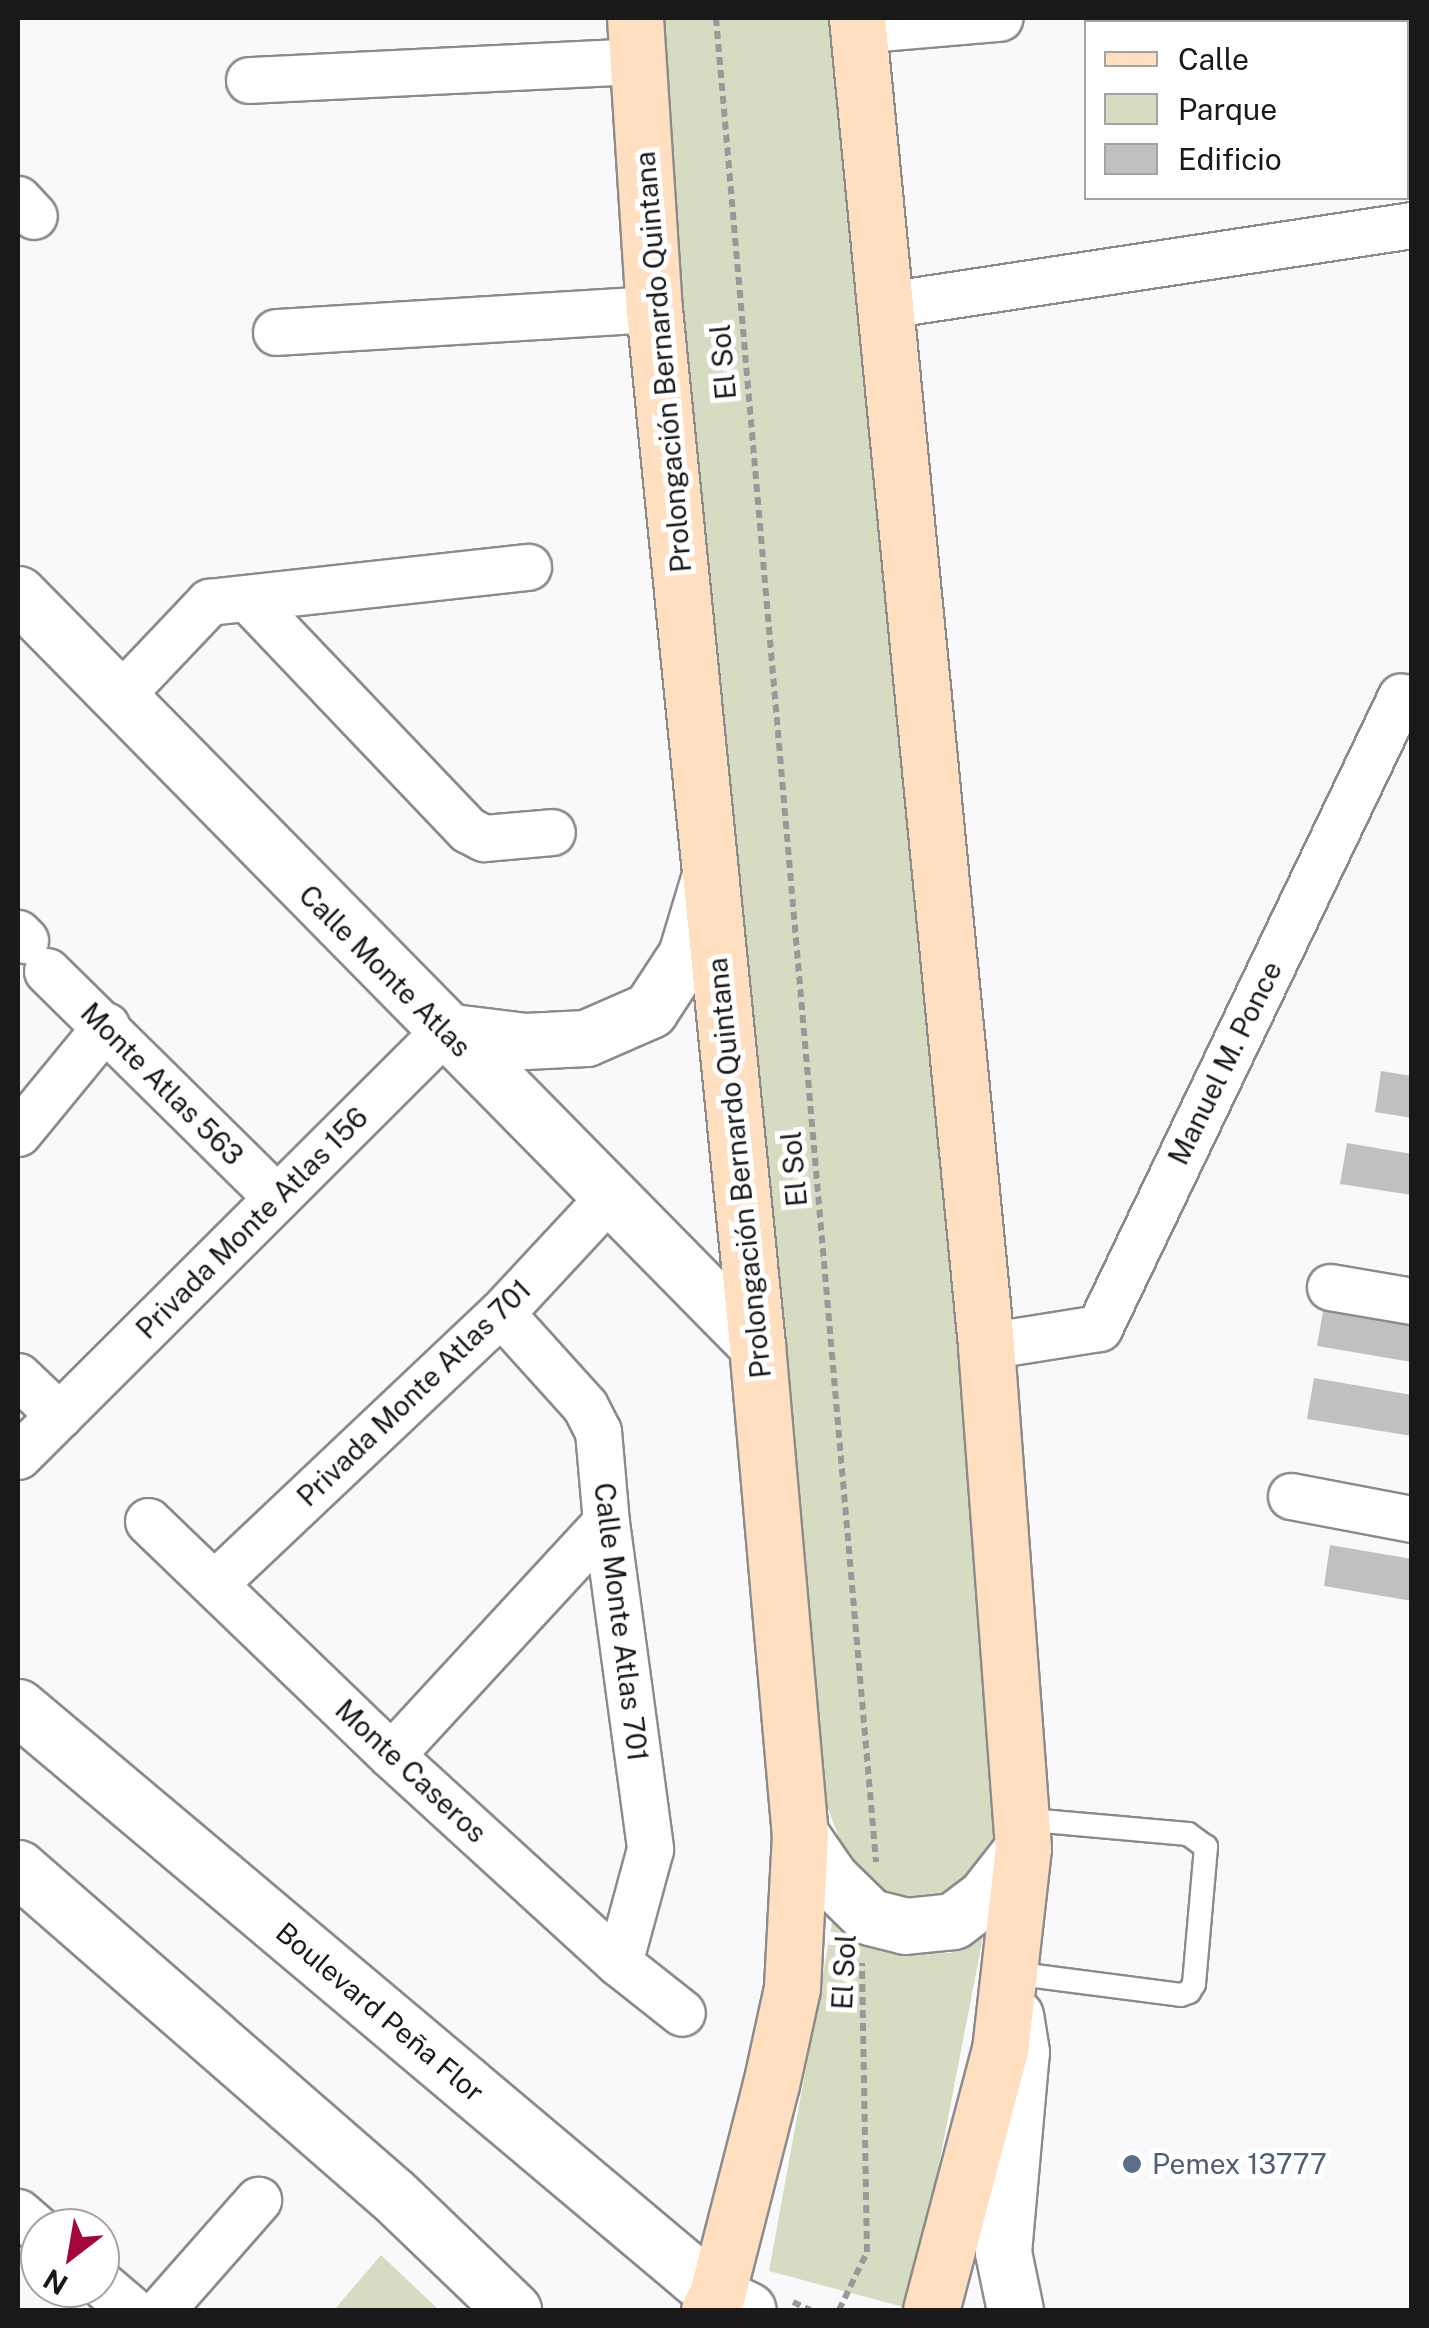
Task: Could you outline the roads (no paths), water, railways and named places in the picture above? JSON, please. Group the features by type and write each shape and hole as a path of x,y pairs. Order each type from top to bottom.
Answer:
{"main road":[{"path":"858,24 986,1346 1022,1834 1011,1977 1000,2049 931,2310"},
{"name":"Prolongación Bernardo Quintana","path":"637,39 654,309 757,1345 800,1834 792,1988 725,2305"},
{"name":"Calle Monte Atlas","path":"18,594 608,1198 757,1345"},
{"path":"444,1031 525,1041 586,1038 650,1010 686,955 710,874"},
{"name":"Boulevard Peña Flor","path":"18,1708 725,2305"},
{"path":"800,1834 831,1879 870,1917 906,1926 953,1921 984,1898 1022,1834"},
{"path":"18,1868 392,2194 514,2310"},
{"path":"1011,1977 1020,2052 1002,2252 1015,2310"}],"street":[{"path":"858,24 1000,18"},
{"path":"249,80 637,39"},
{"path":"886,305 1412,225"},
{"path":"276,332 654,309"},
{"path":"118,699 210,602 528,566"},
{"path":"248,598 468,830 484,838 552,832"},
{"name":"Manuel M. Ponce","path":"986,1346 1099,1328 1401,696"},
{"name":"Monte Atlas 563","path":"30,948 277,1198"},
{"path":"18,1134 106,1026"},
{"name":"Privada Monte Atlas 156","path":"18,1456 444,1031"},
{"name":"Privada Monte Atlas 701","path":"215,1583 500,1313 608,1198"},
{"path":"1330,1287 1412,1301"},
{"name":"Calle Monte Atlas 701","path":"500,1313 585,1406 598,1430 606,1522 650,1849 619,1963"},
{"path":"18,1376 59,1415"},
{"path":"1291,1496 1412,1519"},
{"name":"Monte Caseros","path":"148,1521 392,1755 619,1963 682,2013"},
{"path":"392,1755 606,1522"},
{"path":"162,2310 258,2200"}],"lane":[{"path":"1011,1977 1182,1995 1189,1992 1194,1984 1206,1848 1188,1834 1022,1834"}],"place":[{"name":"Pemex 13777","path":"1132,2164"}]}
